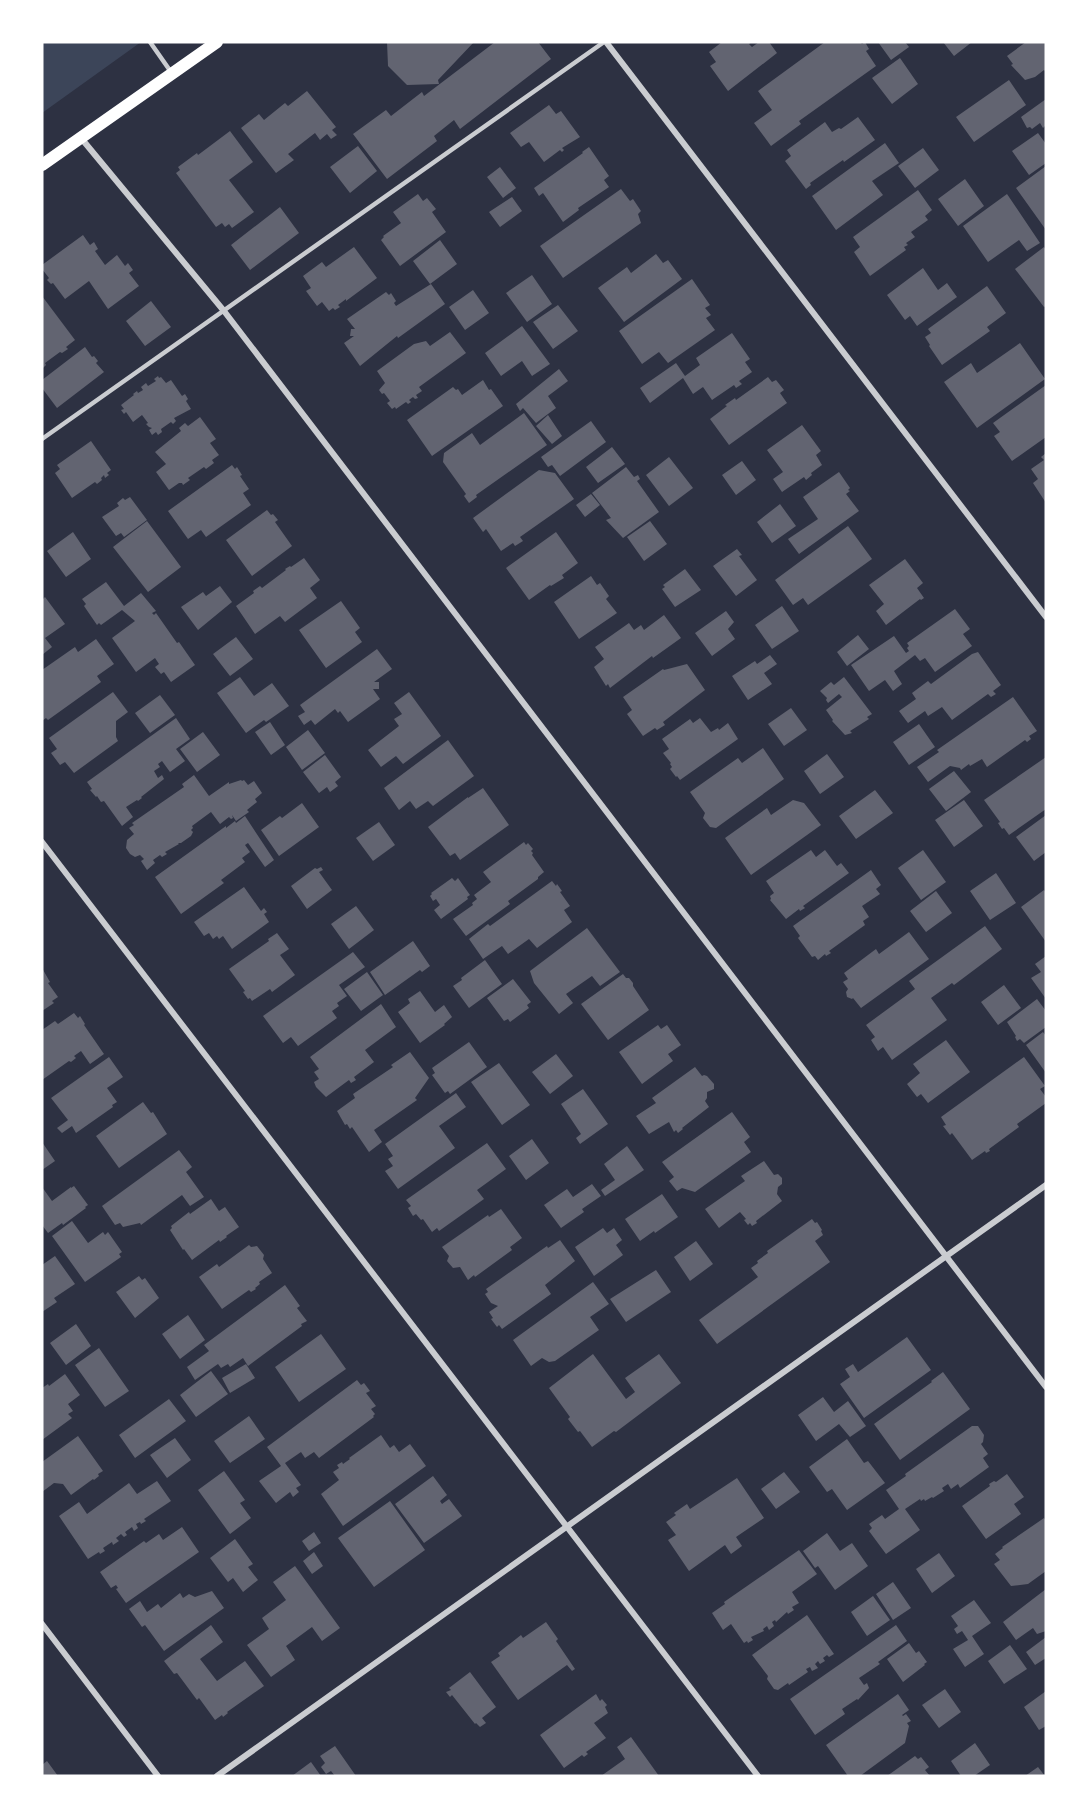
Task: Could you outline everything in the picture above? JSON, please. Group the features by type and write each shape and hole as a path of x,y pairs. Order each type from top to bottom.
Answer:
{"main road":[{"path":"42,165 217,42"}],"street":[{"path":"605,42 1046,617"},
{"path":"81,138 224,311 1046,1387"},
{"path":"42,842 758,1776"},
{"path":"217,1776 1046,1185"},
{"path":"42,1624 158,1776"}],"lane":[{"path":"150,42 173,73"},
{"path":"42,439 605,42"}],"shaded area":[{"path":"42,42 141,42 42,113"}],"building":[{"path":"387,42 474,42 438,80 439,84 407,85 388,66"},
{"path":"495,42 538,42 551,59 460,129 454,120 434,136 437,141 387,179 353,134 386,110 391,116 422,92 424,96"},
{"path":"722,42 752,42 749,44 752,47 759,42 769,42 777,53 728,91 710,66 716,62 709,52"},
{"path":"825,42 860,42 862,44 865,42 869,49 866,51 876,66 799,121 801,124 771,146 754,123 772,110 758,91"},
{"path":"878,42 905,42 909,47 891,60"},
{"path":"943,42 972,42 954,56"},
{"path":"1026,42 1046,42 1046,72 1044,70 1035,77 1025,80 1011,65 1013,64 1007,56"},
{"path":"900,58 918,84 892,104 872,78"},
{"path":"1009,80 1026,105 974,142 956,117"},
{"path":"307,91 336,127 332,130 337,135 331,139 327,134 320,140 315,133 288,154 294,160 276,173 241,128 259,114 264,120 285,103 288,106"},
{"path":"1046,99 1046,125 1043,128 1040,123 1032,129 1027,128 1021,117"},
{"path":"549,105 556,114 561,111 580,137 562,148 564,150 562,152 560,150 544,162 529,142 521,147 510,133"},
{"path":"858,117 875,140 810,183 811,185 806,189 785,161 791,156 787,150 825,122 832,132 841,129"},
{"path":"230,131 253,162 229,180 254,212 232,228 229,224 225,227 222,223 216,227 176,173 180,170 178,167"},
{"path":"1038,133 1046,144 1046,163 1029,175 1012,151"},
{"path":"885,143 899,163 872,181 883,195 836,230 812,196"},
{"path":"358,146 377,171 350,193 330,167"},
{"path":"589,147 609,176 604,180 609,187 578,208 579,210 563,222 543,193 539,196 534,188"},
{"path":"923,148 939,170 915,188 898,166"},
{"path":"1046,166 1046,230 1016,188"},
{"path":"500,167 516,188 503,198 487,177"},
{"path":"965,179 984,206 958,226 938,199"},
{"path":"621,189 630,201 633,199 641,211 638,214 641,223 563,278 540,246"},
{"path":"918,190 932,210 925,216 928,220 911,232 915,237 906,243 908,245 904,247 906,250 870,276 854,252 860,247 853,237"},
{"path":"418,194 423,201 427,198 436,209 432,212 446,232 400,266 381,240 401,223 393,212"},
{"path":"1007,194 1040,243 1027,251 1019,240 988,262 963,226"},
{"path":"512,197 522,211 500,227 489,212"},
{"path":"280,207 299,233 250,270 231,245"},
{"path":"83,235 90,245 94,242 98,249 95,251 105,265 117,255 125,266 128,263 133,270 129,273 139,286 108,309 89,281 65,299 53,283 47,280 49,278 42,269 42,265"},
{"path":"440,240 457,264 430,284 413,261"},
{"path":"354,247 377,278 338,305 340,307 335,310 333,308 329,311 322,302 317,306 306,291 311,288 303,276 322,262 326,267"},
{"path":"1044,247 1046,250 1046,306 1044,307 1015,269"},
{"path":"656,254 663,263 668,260 682,279 624,322 598,288 627,267 631,273"},
{"path":"923,268 938,290 947,283 957,297 917,326 910,316 905,320 887,295"},
{"path":"532,275 552,304 527,322 506,293"},
{"path":"692,279 710,305 705,308 711,315 706,318 715,330 668,363 659,352 642,364 619,331"},
{"path":"431,284 445,304 398,338 397,336 360,366 344,343 354,336 350,336 351,329 355,329 347,319 386,292 389,295 391,293 396,306"},
{"path":"987,286 1006,313 987,327 990,331 942,365 925,337 931,333 928,329"},
{"path":"473,290 489,313 465,330 449,307"},
{"path":"42,296 75,340 66,347 68,349 45,363 42,369"},
{"path":"151,301 171,327 145,346 126,321"},
{"path":"558,305 578,331 553,349 533,322"},
{"path":"522,326 550,364 532,376 522,361 501,376 485,353"},
{"path":"450,332 466,353 419,387 422,391 416,395 418,398 413,397 408,404 406,402 392,409 387,403 390,401 379,390 385,383 377,371 414,344 426,341 430,346"},
{"path":"732,333 750,359 745,362 752,372 739,381 742,384 736,388 734,385 712,400 703,387 693,394 683,378 650,403 640,388 676,363 685,376 700,365 696,358"},
{"path":"1020,343 1045,379 977,428 944,382 971,363 977,373"},
{"path":"85,347 98,361 96,363 104,372 57,408 42,388 42,380"},
{"path":"559,369 568,381 548,396 556,408 536,423 523,408 520,411 516,404"},
{"path":"158,376 166,383 171,380 182,396 185,394 191,409 174,418 176,421 161,429 162,432 158,435 156,432 152,435 149,430 152,428 146,424 148,423 142,415 133,422 126,412 124,414 121,410 124,409 121,405 137,391 138,393 143,390 141,387 146,383 148,386 156,381 154,379"},
{"path":"768,377 772,382 776,380 784,390 780,393 787,403 729,445 710,419 727,406 725,405 735,398 736,400"},
{"path":"483,380 503,406 432,456 407,420 453,387 458,389 462,395"},
{"path":"1046,385 1046,437 1012,461 994,436 1000,432 993,423"},
{"path":"524,413 547,445 476,495 477,497 469,503 464,496 466,494 443,462 444,453 472,433 480,445"},
{"path":"548,415 562,436 552,444 536,426"},
{"path":"200,417 216,439 210,443 219,455 206,469 204,467 188,478 190,480 183,485 179,483 169,490 156,472 166,464 155,452 181,431 179,428 185,423 188,426"},
{"path":"591,421 606,442 560,476 552,465 548,467 541,457"},
{"path":"802,425 821,451 816,455 822,465 806,480 804,477 782,492 773,479 783,472 767,450"},
{"path":"91,441 111,470 107,473 109,475 105,478 104,475 97,484 95,482 72,498 55,473 60,469 57,465"},
{"path":"612,447 625,464 598,483 586,467"},
{"path":"1046,453 1046,503 1033,483 1038,479 1031,469 1044,460 1041,457"},
{"path":"669,457 693,488 669,506 646,475"},
{"path":"742,461 756,480 736,495 722,475"},
{"path":"232,465 235,469 237,467 249,489 243,493 251,505 206,537 201,530 188,539 168,511"},
{"path":"626,467 634,477 638,475 640,479 637,481 659,512 623,538 606,520 611,518 592,493"},
{"path":"539,470 555,473 574,499 520,537 523,541 515,546 513,543 501,551 486,529 483,532 473,518"},
{"path":"839,472 850,488 846,494 859,511 799,554 788,539 818,519 803,497"},
{"path":"591,494 600,505 585,517 576,505"},
{"path":"130,497 147,520 124,537 121,533 116,536 102,517 119,506 117,503 123,498 125,500"},
{"path":"780,504 796,526 772,543 757,522"},
{"path":"267,510 278,520 275,522 292,546 252,576 226,540"},
{"path":"147,521 181,567 148,592 113,547"},
{"path":"650,521 667,544 644,561 627,537"},
{"path":"848,526 872,559 808,605 803,598 793,605 775,580"},
{"path":"73,532 91,559 66,577 47,551"},
{"path":"556,532 578,563 562,575 564,578 529,600 506,568"},
{"path":"737,549 742,555 739,556 757,580 736,596 713,566"},
{"path":"304,558 320,580 310,588 317,598 285,622 280,616 255,634 236,606 260,586 262,588 285,569"},
{"path":"905,559 923,583 917,588 924,598 886,625 876,611 884,604 869,585"},
{"path":"685,569 701,590 675,607 662,589 665,587 663,585"},
{"path":"591,576 597,585 600,583 609,596 606,599 617,613 579,639 554,602"},
{"path":"106,582 124,606 141,593 156,611 152,613 154,615 156,613 195,665 171,682 164,672 161,674 155,667 159,664 155,658 136,672 112,638 135,621 122,610 101,625 99,623 97,625 84,606 86,604 82,599"},
{"path":"220,586 232,602 198,630 181,607 203,592 206,596"},
{"path":"45,597 65,624 45,638 52,647 42,655 42,600"},
{"path":"341,601 360,628 355,632 362,642 326,668 299,630"},
{"path":"782,606 799,631 772,649 755,625"},
{"path":"955,609 970,629 963,634 972,646 935,672 925,658 920,661 915,655 894,671 902,684 893,691 885,680 869,691 851,665 894,636 906,653 909,651 907,643"},
{"path":"726,611 734,622 728,629 735,639 712,656 695,633"},
{"path":"664,615 681,638 653,658 652,656 610,688 608,684 606,686 594,667 604,659 595,647 629,623 634,630 641,625 644,630"},
{"path":"858,635 869,649 847,666 837,652"},
{"path":"236,637 253,659 230,676 213,654"},
{"path":"96,639 114,664 97,676 101,682 48,720 46,718 42,721 42,670 75,647 78,652"},
{"path":"377,649 392,669 374,682 379,682 379,689 373,689 380,699 348,722 340,711 338,713 335,709 315,725 311,720 304,725 298,716 305,712 300,705"},
{"path":"978,652 1001,685 993,691 996,694 991,697 988,694 952,720 942,707 928,716 925,711 908,723 899,711 916,699 912,693 928,681 931,684"},
{"path":"770,655 777,664 764,673 772,684 748,700 732,676 755,661 757,664"},
{"path":"687,664 705,690 663,722 665,725 643,736 627,714 632,710 623,697 663,669"},
{"path":"240,677 254,696 272,683 289,706 246,733 217,693"},
{"path":"844,677 872,714 867,717 869,719 850,731 852,733 845,735 832,721 826,710 842,697 839,694 828,703 827,698 820,691 831,682 834,685"},
{"path":"113,692 128,712 116,721 118,741 74,773 65,762 60,765 51,753 57,749 49,738"},
{"path":"409,692 441,736 403,764 396,756 381,767 368,750 399,726 394,719 402,714 394,703"},
{"path":"160,695 175,715 150,733 135,713"},
{"path":"1013,697 1037,731 1029,736 1031,739 1027,742 1025,740 987,767 982,759 961,770 950,766 928,782 917,767 939,752 937,750"},
{"path":"791,708 807,730 784,746 768,724"},
{"path":"176,718 190,739 176,749 185,761 170,772 162,761 158,764 160,767 154,771 158,778 162,775 164,779 138,801 126,807 133,817 122,826 104,801 101,802 90,790 92,789 87,782"},
{"path":"700,718 711,732 718,728 719,730 728,723 738,739 680,780 670,769 671,763 663,753 669,749 662,739 690,719 693,723"},
{"path":"270,722 285,745 271,755 255,732"},
{"path":"919,724 935,747 909,765 893,742"},
{"path":"308,730 325,753 302,770 286,747"},
{"path":"203,732 220,755 197,772 180,749"},
{"path":"448,740 474,776 433,806 428,801 416,809 410,801 399,810 384,788"},
{"path":"763,748 784,779 716,828 710,827 703,818 705,813 690,792 738,758 742,763"},
{"path":"827,754 844,777 820,794 804,771"},
{"path":"325,755 341,777 335,782 338,786 330,792 327,787 319,793 303,772"},
{"path":"1046,757 1046,809 1009,835 1004,828 1002,829 998,823 1000,822 984,800"},
{"path":"954,771 971,792 946,811 929,789"},
{"path":"194,775 209,796 229,782 229,784 241,780 248,785 254,781 262,793 255,799 257,802 247,810 249,812 236,821 232,815 233,818 229,817 220,824 211,812 192,826 191,836 165,852 167,854 162,857 160,855 153,860 155,863 147,870 141,861 144,859 140,855 135,857 130,854 126,848 127,840 134,834 129,828 134,825 132,823 184,787 182,784"},
{"path":"483,788 509,825 460,860 455,853 450,856 428,827"},
{"path":"875,790 893,813 856,839 839,816"},
{"path":"793,800 804,803 821,825 751,875 725,838 767,808 771,815"},
{"path":"964,800 983,826 954,847 935,820"},
{"path":"302,803 319,827 279,856 261,830"},
{"path":"1046,815 1046,852 1034,861 1016,837"},
{"path":"245,816 274,860 265,867 248,843 245,845 250,852 242,858 245,862 221,880 224,883 181,914 155,877 226,826 226,828 235,821 236,823"},
{"path":"379,822 395,845 373,861 356,838"},
{"path":"524,842 533,849 532,855 544,872 508,901 510,904 466,936 453,919 473,905 472,903 477,899 474,895 491,882 483,872"},
{"path":"811,850 816,857 825,850 837,866 841,863 849,873 803,906 805,908 800,911 799,909 786,919 770,900 770,896 774,893 766,881"},
{"path":"923,850 946,882 921,900 898,868"},
{"path":"321,867 323,870 319,872 332,890 307,909 291,886 315,868"},
{"path":"871,870 881,885 876,889 880,894 862,906 869,917 863,921 865,925 829,951 831,953 826,956 825,954 818,960 815,956 812,957 798,938 800,936 793,926"},
{"path":"996,873 1016,903 990,920 970,891"},
{"path":"452,878 455,881 458,878 470,895 468,899 441,919 434,910 440,905 430,896"},
{"path":"552,881 556,886 557,884 570,906 564,910 572,922 537,948 529,939 508,954 502,946 483,959 469,939"},
{"path":"244,887 261,911 264,908 267,912 264,914 269,922 232,949 223,936 213,939 209,933 204,936 194,922"},
{"path":"1044,890 1046,893 1046,942 1021,907"},
{"path":"936,891 952,913 926,932 910,911"},
{"path":"356,906 374,930 349,949 331,924"},
{"path":"985,926 1002,949 954,985 952,983 931,998 947,1020 892,1060 883,1047 878,1051 871,1040 875,1037 866,1025 915,989 909,981"},
{"path":"587,928 620,972 600,986 592,976 566,994 573,1003 559,1014 534,983 530,971"},
{"path":"909,932 929,959 861,1008 853,998 847,997 848,989 843,982 848,979 844,973 876,949 879,954"},
{"path":"277,933 289,949 280,955 295,975 272,992 270,989 252,1001 248,999 229,969"},
{"path":"413,941 430,966 422,972 420,970 385,995 370,972"},
{"path":"353,952 365,967 339,985 347,996 337,1003 339,1006 332,1011 337,1018 298,1046 291,1037 283,1043 263,1016"},
{"path":"1046,956 1046,999 1031,978 1041,972 1035,964"},
{"path":"485,960 502,984 469,1008 453,986"},
{"path":"42,968 50,982 48,983 58,997 52,1001 54,1003 42,1011"},
{"path":"367,972 383,995 361,1011 344,989"},
{"path":"623,974 633,983 649,1010 608,1040 581,1004"},
{"path":"513,979 531,1002 527,1005 529,1008 510,1022 508,1019 504,1021 487,998"},
{"path":"1004,985 1021,1008 998,1025 981,1002"},
{"path":"420,991 435,1012 444,1005 452,1017 420,1043 398,1012 410,1003 408,999"},
{"path":"1037,999 1046,1011 1046,1027 1024,1043 1020,1039 1017,1041 1007,1022"},
{"path":"381,1004 396,1027 365,1050 374,1062 354,1077 356,1080 351,1083 349,1080 326,1097 314,1082 319,1079 314,1072 319,1069 310,1057"},
{"path":"74,1013 78,1018 80,1016 104,1054 90,1064 81,1051 74,1056 76,1058 71,1062 69,1061 42,1080 42,1030 55,1021 58,1024"},
{"path":"658,1025 661,1029 667,1025 681,1045 668,1054 673,1061 642,1084 619,1052"},
{"path":"1043,1032 1046,1036 1046,1073 1026,1045"},
{"path":"946,1040 970,1072 928,1103 921,1094 917,1097 907,1084 920,1073 913,1064"},
{"path":"469,1042 487,1067 450,1094 448,1091 445,1093 432,1075 435,1073 432,1068"},
{"path":"410,1052 429,1078 415,1098 417,1100 374,1130 382,1142 369,1152 352,1127 350,1129 347,1124 345,1125 337,1111 355,1098 353,1094 393,1067 391,1065"},
{"path":"556,1054 573,1076 550,1094 532,1072"},
{"path":"109,1057 123,1077 107,1088 117,1102 76,1133 72,1126 62,1133 57,1128 68,1120 51,1098"},
{"path":"1024,1057 1045,1086 1040,1089 1046,1097 1046,1103 1017,1124 1019,1127 989,1149 990,1151 986,1153 985,1151 972,1160 952,1133 950,1135 943,1126 946,1125 941,1117"},
{"path":"499,1063 530,1105 502,1125 471,1082"},
{"path":"695,1067 702,1076 707,1076 714,1084 714,1089 707,1092 705,1101 709,1107 678,1133 676,1130 674,1132 669,1122 649,1134 636,1116 656,1103 652,1098"},
{"path":"583,1089 608,1124 580,1144 576,1138 581,1134 561,1104"},
{"path":"456,1093 466,1107 439,1126 455,1148 398,1189 385,1171 393,1166 388,1159 393,1156 385,1144"},
{"path":"143,1102 151,1113 153,1112 167,1134 119,1168 96,1136"},
{"path":"732,1112 750,1137 744,1142 751,1152 695,1192 682,1188 677,1191 669,1181 674,1177 662,1162"},
{"path":"532,1139 549,1163 526,1180 509,1156"},
{"path":"42,1142 55,1161 42,1170"},
{"path":"487,1143 506,1169 477,1190 484,1199 439,1231 437,1228 432,1232 423,1219 421,1220 416,1214 413,1216 408,1208 411,1206 406,1200"},
{"path":"627,1146 644,1170 605,1196 601,1190 615,1180 604,1164"},
{"path":"179,1150 192,1167 186,1172 204,1197 190,1206 182,1195 141,1225 140,1223 123,1227 120,1223 115,1225 102,1206"},
{"path":"764,1161 774,1175 778,1174 782,1178 777,1194 782,1201 752,1226 750,1223 748,1225 740,1212 719,1228 705,1209 745,1181 741,1176"},
{"path":"592,1184 601,1196 582,1209 584,1212 561,1228 544,1205 567,1189 573,1197"},
{"path":"74,1186 88,1205 63,1225 62,1223 48,1233 42,1225 42,1187 52,1201"},
{"path":"662,1194 678,1217 640,1241 625,1219"},
{"path":"211,1199 219,1211 225,1207 239,1227 192,1260 170,1230 171,1226"},
{"path":"501,1209 522,1238 510,1247 512,1250 468,1280 460,1267 453,1268 447,1261 449,1256 442,1247 488,1215 489,1217"},
{"path":"812,1219 815,1223 817,1222 823,1235 815,1241 830,1262 717,1344 699,1320 758,1277 751,1268 758,1263 757,1261 768,1253 767,1251"},
{"path":"72,1221 88,1243 103,1232 105,1235 108,1232 122,1252 119,1254 121,1257 85,1282 52,1236"},
{"path":"603,1228 607,1233 614,1228 622,1240 616,1245 623,1255 594,1276 575,1247"},
{"path":"560,1240 575,1261 545,1285 551,1294 502,1329 499,1325 497,1327 489,1312 498,1306 491,1303 485,1294 488,1292 486,1289 547,1246 548,1248"},
{"path":"696,1241 713,1264 690,1281 674,1257"},
{"path":"249,1245 257,1246 272,1273 259,1282 256,1289 251,1292 249,1290 222,1309 199,1277 217,1264 219,1267"},
{"path":"55,1256 75,1284 54,1298 57,1302 42,1312 42,1265"},
{"path":"656,1270 671,1292 626,1322 610,1299"},
{"path":"139,1276 142,1280 145,1278 159,1298 135,1318 116,1292"},
{"path":"593,1282 609,1304 590,1317 599,1330 555,1361 549,1362 542,1358 531,1366 513,1340"},
{"path":"285,1285 300,1306 297,1308 307,1321 248,1366 243,1358 230,1367 228,1364 221,1368 218,1364 195,1380 187,1367 209,1351 204,1345"},
{"path":"188,1315 205,1340 180,1359 162,1334"},
{"path":"76,1324 91,1346 66,1365 50,1343"},
{"path":"321,1334 346,1369 299,1402 275,1367"},
{"path":"907,1337 931,1370 864,1418 840,1384 850,1377 845,1369 853,1364 858,1372"},
{"path":"99,1348 129,1391 105,1407 75,1365"},
{"path":"593,1354 626,1399 635,1392 625,1378 659,1354 681,1383 616,1432 614,1431 592,1447 568,1419 570,1417 549,1388"},
{"path":"246,1364 255,1378 230,1393 222,1378"},
{"path":"211,1371 228,1394 196,1417 180,1395"},
{"path":"943,1372 970,1409 900,1460 874,1424"},
{"path":"65,1374 80,1395 68,1404 73,1411 68,1414 72,1418 42,1440 42,1388 48,1384 49,1386"},
{"path":"357,1380 361,1385 364,1383 370,1391 366,1393 376,1406 371,1409 375,1414 374,1417 319,1458 314,1452 305,1458 301,1452 285,1463 301,1485 296,1488 299,1492 293,1497 290,1492 276,1503 259,1481 281,1466 267,1447"},
{"path":"823,1397 834,1412 848,1401 866,1426 850,1437 839,1424 816,1441 798,1415"},
{"path":"169,1399 186,1421 135,1458 119,1435"},
{"path":"249,1416 265,1439 230,1463 214,1441"},
{"path":"972,1426 978,1426 984,1435 981,1444 988,1454 983,1458 989,1467 960,1488 958,1484 951,1489 948,1484 942,1488 944,1491 933,1498 925,1501 920,1499 905,1509 920,1530 886,1554 869,1531 872,1528 869,1524 882,1515 885,1519 899,1509 886,1490"},
{"path":"381,1435 390,1448 394,1445 399,1452 410,1444 426,1466 343,1526 321,1494 339,1480 333,1472 339,1468 337,1465 342,1462 343,1464"},
{"path":"78,1436 103,1471 71,1495 63,1484 54,1483 42,1492 42,1462"},
{"path":"175,1438 191,1460 167,1478 150,1455"},
{"path":"847,1439 864,1463 868,1461 885,1483 847,1510 832,1489 827,1492 809,1467"},
{"path":"224,1471 245,1500 240,1503 251,1518 230,1534 198,1490"},
{"path":"784,1472 800,1492 776,1509 761,1489"},
{"path":"1007,1474 1024,1497 1014,1504 1021,1514 986,1539 962,1506 990,1486 989,1484"},
{"path":"433,1476 447,1495 440,1501 442,1504 449,1499 462,1516 424,1543 395,1504"},
{"path":"737,1478 764,1518 736,1537 742,1546 731,1554 725,1545 689,1571 668,1540 676,1535 666,1522 687,1504 690,1509"},
{"path":"157,1481 171,1501 144,1519 146,1521 136,1524 138,1528 134,1531 132,1527 125,1532 127,1535 124,1537 121,1534 116,1538 119,1541 113,1545 112,1542 103,1548 105,1551 88,1559 59,1516 79,1502 87,1514 129,1483 137,1494"},
{"path":"390,1501 425,1550 374,1587 338,1538"},
{"path":"1044,1518 1046,1521 1046,1571 1028,1584 1011,1586 994,1564 1000,1560 995,1554"},
{"path":"182,1527 199,1552 126,1603 116,1589 118,1588 116,1585 111,1588 100,1572 144,1541 146,1543 159,1534 163,1540"},
{"path":"314,1532 321,1543 309,1551 302,1541"},
{"path":"827,1533 840,1551 852,1543 868,1566 835,1590 818,1566 815,1568 803,1551"},
{"path":"235,1539 253,1564 248,1567 258,1580 243,1592 233,1578 228,1582 210,1558"},
{"path":"799,1550 817,1574 792,1592 799,1603 792,1607 794,1610 788,1614 787,1612 776,1622 775,1620 772,1622 774,1626 769,1630 767,1626 763,1629 764,1631 751,1637 753,1640 748,1643 747,1641 744,1643 731,1624 723,1630 712,1613 725,1604 724,1602"},
{"path":"314,1552 323,1566 312,1574 303,1561"},
{"path":"939,1553 955,1576 932,1593 916,1569"},
{"path":"295,1566 340,1628 322,1641 312,1627 286,1646 295,1660 271,1677 247,1645 269,1629 262,1618 286,1600 273,1582"},
{"path":"893,1582 911,1608 893,1620 876,1594"},
{"path":"1046,1589 1046,1631 1037,1634 1033,1628 1016,1640 1003,1622"},
{"path":"212,1591 224,1608 164,1651 145,1625 142,1627 129,1609 140,1601 147,1612 158,1604 161,1608 180,1593 183,1598 189,1594 195,1597"},
{"path":"873,1596 890,1620 867,1636 851,1612"},
{"path":"974,1600 991,1623 972,1636 984,1654 965,1667 953,1649 968,1640 962,1631 957,1634 954,1629 958,1626 951,1616"},
{"path":"807,1615 834,1654 829,1657 827,1655 823,1658 825,1661 820,1664 818,1661 815,1664 818,1668 812,1671 810,1667 806,1669 808,1672 789,1685 788,1683 778,1690 774,1689 767,1679 768,1676 752,1655"},
{"path":"546,1622 575,1669 572,1671 567,1665 518,1700 491,1662 500,1656 498,1653 521,1635 523,1638"},
{"path":"211,1625 223,1642 200,1659 217,1681 245,1661 264,1686 223,1717 222,1715 215,1720 199,1698 197,1700 177,1673 174,1674 164,1661"},
{"path":"896,1625 907,1641 859,1678 864,1685 867,1683 869,1688 858,1700 842,1709 845,1714 815,1735 790,1699"},
{"path":"1046,1637 1046,1658 1035,1665 1026,1652"},
{"path":"909,1643 927,1662 903,1682 887,1659"},
{"path":"1010,1645 1027,1669 1004,1684 988,1661"},
{"path":"470,1672 496,1707 482,1718 486,1723 480,1727 452,1695 450,1697 446,1692"},
{"path":"945,1689 961,1712 939,1728 922,1705"},
{"path":"1046,1691 1046,1726 1039,1730 1024,1707"},
{"path":"596,1694 600,1701 602,1699 607,1705 605,1707 608,1713 594,1723 606,1738 586,1752 588,1754 584,1757 582,1755 564,1768 540,1735"},
{"path":"898,1694 909,1710 902,1715 906,1714 911,1721 907,1723 909,1726 905,1743 860,1776 848,1776 826,1745"},
{"path":"631,1737 659,1776 601,1776 625,1759 617,1747"},
{"path":"975,1743 990,1765 974,1776 961,1776 951,1761"},
{"path":"335,1746 356,1776 335,1776 331,1771 326,1774 321,1767 325,1763 320,1756"},
{"path":"915,1756 918,1759 921,1757 929,1767 925,1770 930,1776 887,1776"},
{"path":"47,1761 58,1776 42,1776 42,1765"},
{"path":"311,1762 321,1776 292,1776"},
{"path":"1038,1767 1045,1776 1025,1776"}]}
